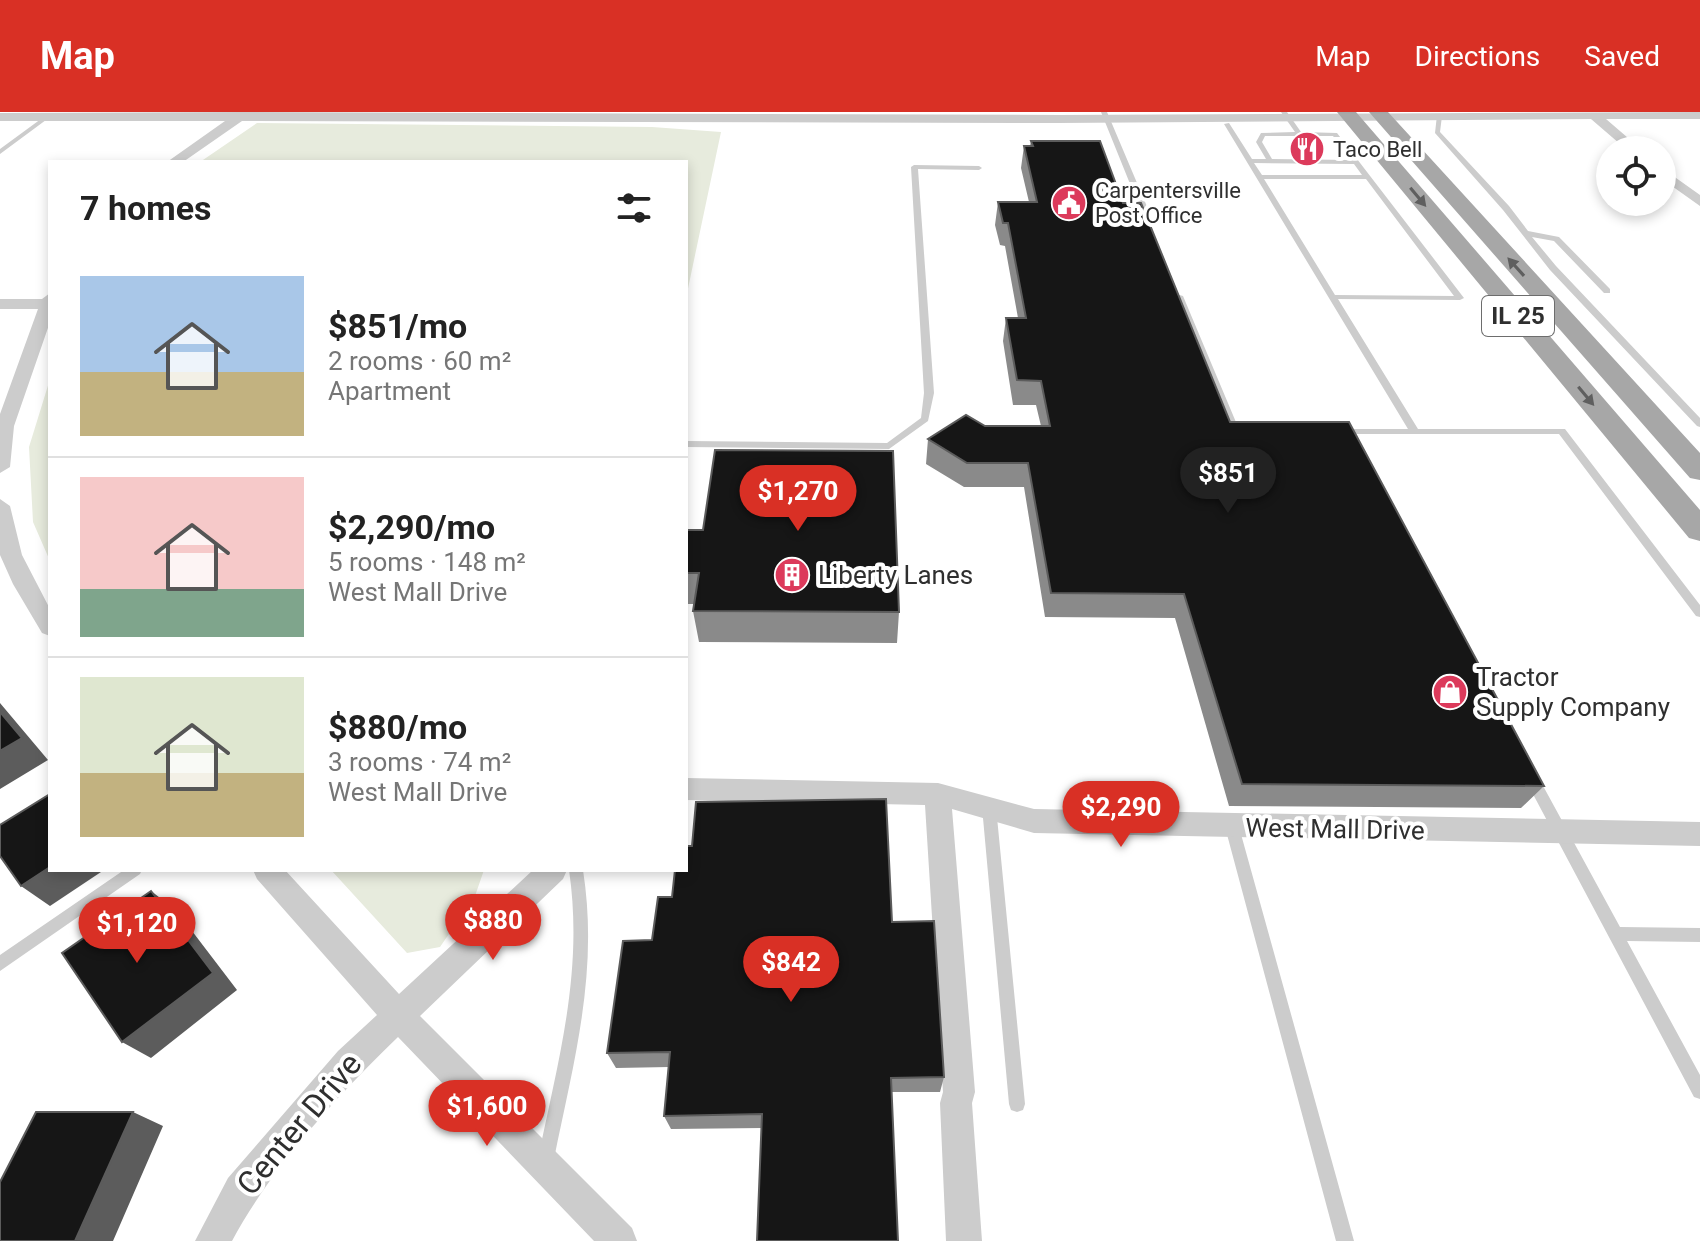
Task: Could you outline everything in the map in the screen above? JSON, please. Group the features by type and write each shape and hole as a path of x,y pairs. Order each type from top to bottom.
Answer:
{"main road":[{"name":"IL 25","path":"1348,114 1700,530"},
{"name":"IL 25","path":"1379,114 1700,471"}],"street":[{"path":"0,117 245,114 1700,115"},
{"path":"177,160 245,114"},
{"path":"1591,114 1618,136"},
{"path":"1676,183 1700,202"},
{"path":"0,304 48,301 5,426 0,467"},
{"path":"0,506 3,533 18,579 48,624"},
{"name":"West Mall Drive","path":"688,789 938,794 1034,821 1700,834"},
{"path":"938,794 959,1092 956,1103 964,1241"},
{"path":"269,872 397,1014 619,1241"},
{"path":"397,1014 551,872"},
{"name":"Center Drive","path":"213,1241 240,1190 349,1062 397,1014"}],"lane":[{"path":"1105,115 1151,227"},
{"path":"1286,115 1299,134"},
{"path":"1439,116 1437,132 1448,147 1506,208 1553,268 1700,424"},
{"path":"0,152 47,117"},
{"path":"1227,124 1415,432"},
{"path":"1270,161 1259,142 1263,134 1335,134 1460,298 1333,297"},
{"path":"1250,161 1356,162"},
{"path":"688,444 889,446 925,419 929,393 914,167 979,168"},
{"path":"1259,177 1368,177"},
{"path":"1525,233 1556,239 1607,291"},
{"path":"1175,285 1234,430 1248,430"},
{"path":"1332,432 1562,431 1700,613"},
{"path":"1346,432 1353,444"},
{"path":"1523,762 1700,1091"},
{"path":"989,807 1017,1104"},
{"path":"1232,827 1345,1241"},
{"path":"0,964 132,872"},
{"path":"545,1165 583,945 582,898 576,872"},
{"path":"1615,934 1700,935"}],"shaded area":[{"path":"257,123 652,127 721,132 688,289 688,160 203,160"},
{"path":"48,385 48,556 33,522 29,447"},
{"path":"333,872 483,872 475,896 440,947 407,953"}],"building":[{"path":"1031,141 1100,141 1123,203 1141,203 1230,422 1349,422 1544,786 1242,784 1184,594 1051,593 1028,463 967,463 928,439 966,415 985,426 1050,426 1041,381 1017,380 1006,318 1026,318 1008,223 1003,223 998,202 1037,202 1024,146 1033,146"},
{"name":"Liberty Lanes","path":"715,450 893,451 899,612 693,611 699,573 688,573 688,530 703,530"},
{"path":"0,712 22,738 0,751"},
{"path":"48,795 48,868 21,886 0,856 0,825"},
{"path":"886,799 892,922 934,921 944,1077 891,1078 898,1241 757,1241 762,1114 664,1116 670,1052 607,1053 623,941 652,940 658,897 672,897 675,872 688,872 688,846 692,846 696,802"},
{"path":"151,891 213,973 122,1042 62,953"},
{"path":"36,1112 133,1112 75,1241 0,1241 0,1182"}],"place":[{"name":"Taco Bell","path":"1307,149"},
{"name":"Carpentersville Post Office","path":"1069,203"},
{"name":"Liberty Lanes","path":"792,575"},
{"name":"Tractor Supply Company","path":"1450,692"}]}
